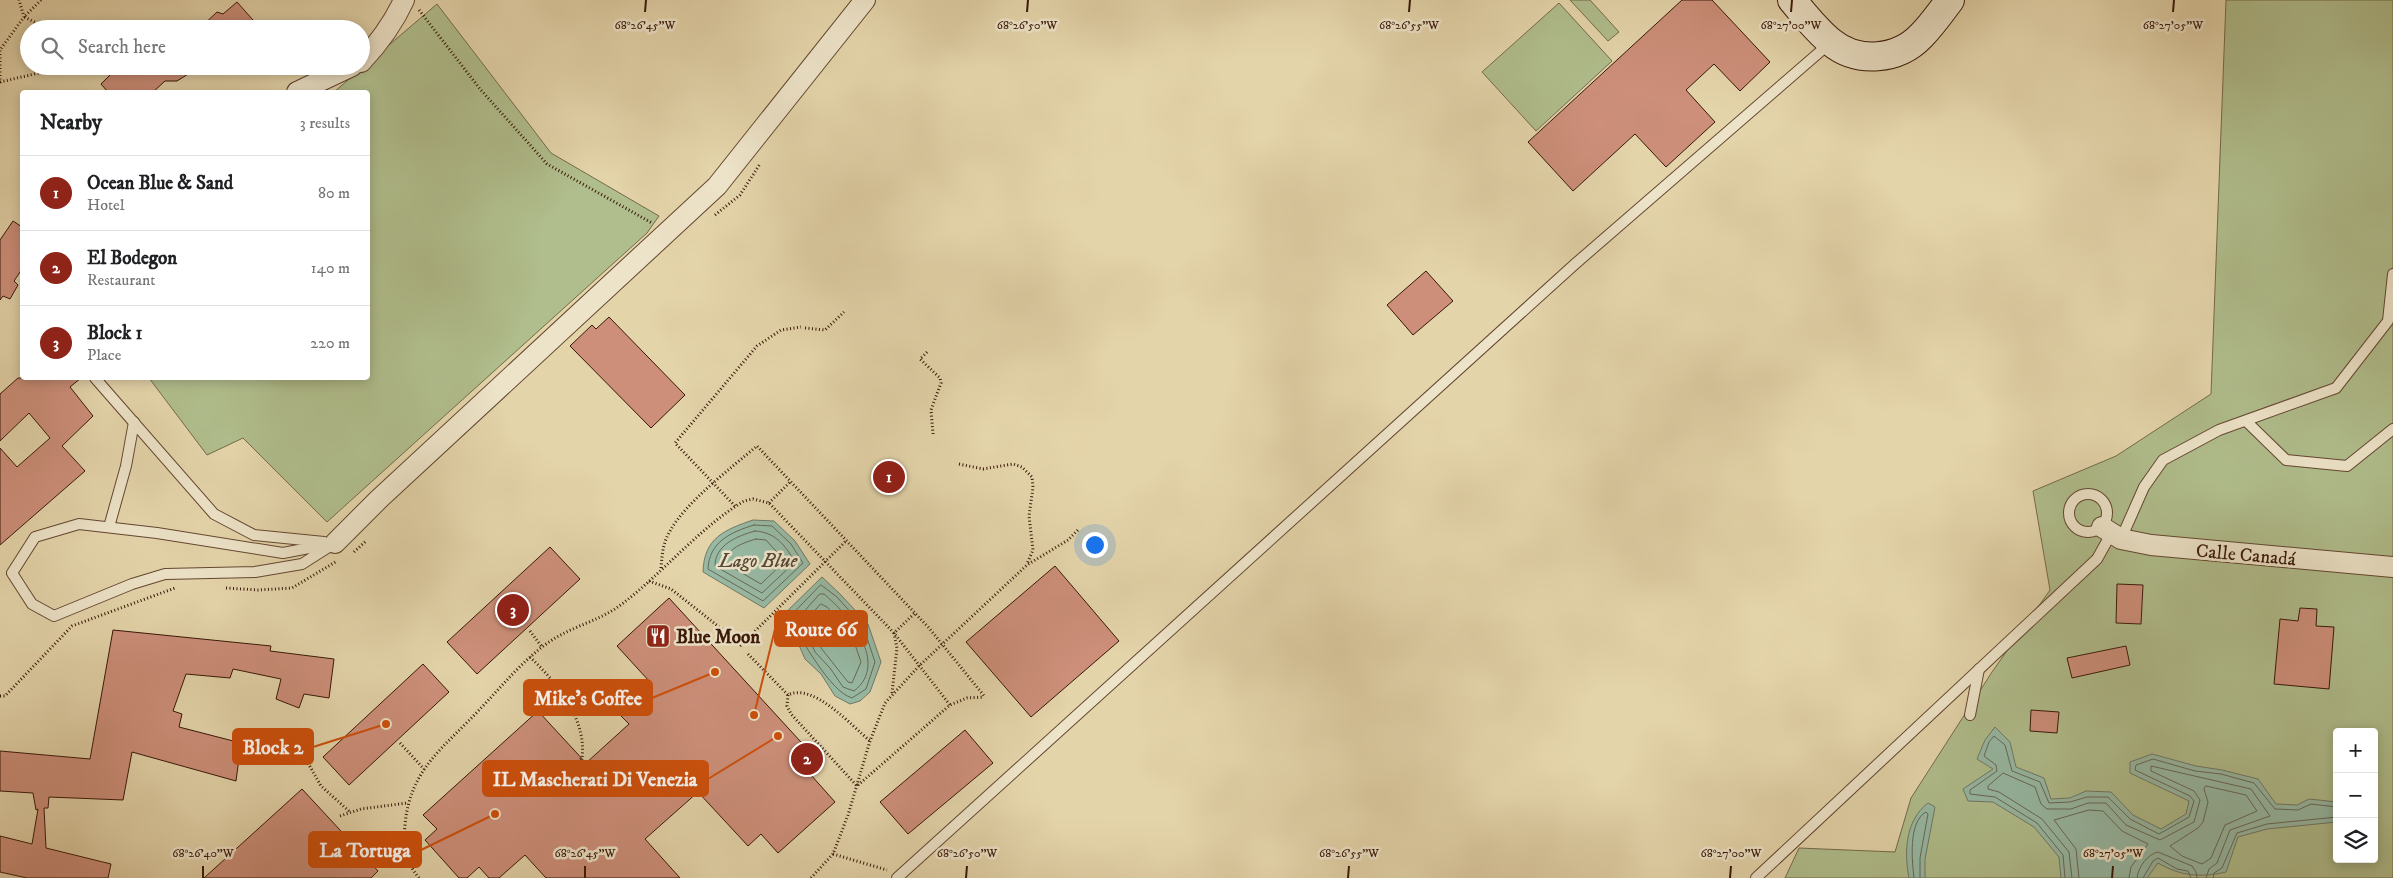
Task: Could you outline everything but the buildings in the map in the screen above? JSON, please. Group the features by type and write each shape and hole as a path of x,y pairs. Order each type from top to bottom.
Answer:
{"street":[{"path":"335,543 379,499 717,186 865,0"},
{"path":"1792,0 1831,43 1845,51 1860,56 1876,57 1891,55 1906,48 1921,36 1950,0"},
{"path":"370,52 409,3"},
{"path":"301,90 333,75"},
{"name":"Calle Canadá","path":"2111,534 2151,545 2393,567"}],"lane":[{"path":"899,876 1575,264 1831,43"},
{"path":"1756,878 2097,559 2111,534 2163,460 2219,430 2336,388 2388,320 2393,274"},
{"path":"97,380 214,514 254,536 335,543"},
{"path":"2246,421 2286,460 2347,466 2393,429"},
{"path":"109,527 126,466 134,422"},
{"path":"79,524 283,553 335,543 302,564 255,572 165,574 132,584 54,616 32,604 12,573 36,537 79,524"},
{"path":"1970,715 1979,669"}],"path":[{"path":"19,0 24,17 30,20"},
{"path":"22,20 41,0"},
{"path":"409,3 425,16 480,89 547,164 667,232"},
{"path":"20,22 0,50 0,83 32,75"},
{"path":"735,506 675,443 757,346 781,330 803,327 825,330 844,312"},
{"path":"927,352 920,359 940,378 941,383 931,410 933,434"},
{"path":"661,569 664,546 670,531 714,483 757,446 915,613 985,697 967,698 950,704 857,786"},
{"path":"959,464 983,469 1013,464 1022,467 1032,477 1033,487 1029,516 1032,550 1027,565"},
{"path":"769,503 790,482"},
{"path":"419,878 407,860 404,846 407,803 416,781 424,769 530,657 542,647 567,631 592,622 618,607 735,506 753,499 769,503 826,562 894,633 950,704"},
{"path":"811,878 832,854 857,786 876,720 892,694 919,666 1027,565 1068,540 1079,529"},
{"path":"740,646 846,541"},
{"path":"649,581 671,589 733,638"},
{"path":"894,633 915,613"},
{"path":"530,631 542,647"},
{"path":"892,694 897,648 894,633"},
{"path":"748,654 788,695 787,706 791,714 857,786"},
{"path":"530,657 544,670 562,694 577,719 584,745 582,758 575,764"},
{"path":"788,695 797,692 812,695 829,706 870,741"},
{"path":"400,743 424,769"},
{"path":"308,763 321,786 351,812"},
{"path":"340,816 383,804 407,803"},
{"path":"832,854 899,876"}],"shaded area":[{"path":"1570,0 1590,0 1619,32 1608,41"},
{"path":"2226,0 2393,0 2393,878 1785,878 1799,848 1895,852 1911,798 1992,672 2050,590 2033,491 2116,456 2211,394"},
{"path":"1559,3 1612,61 1536,131 1482,72"},
{"path":"437,4 551,153 659,216 647,233 327,522 243,438 207,455 151,380 370,380 370,90 336,90 354,75 370,75 370,61"}],"water":[{"name":"Lago Blue","path":"753,520 774,521 795,541 810,564 764,608 703,572 704,560 712,543 725,532"},
{"path":"822,577 868,624 881,662 870,692 860,701 850,704 835,696 821,674 805,659 794,634 780,618"},
{"path":"1995,727 2010,742 2016,767 2044,778 2051,799 2070,798 2086,791 2111,792 2133,815 2161,829 2186,814 2189,801 2130,773 2130,762 2152,754 2196,766 2258,779 2276,804 2297,805 2309,799 2333,802 2333,822 2267,829 2238,837 2226,872 2217,874 2191,875 2174,871 2158,863 2147,878 2061,878 2059,857 2034,827 1993,802 1968,801 1963,789 1993,769 1977,759 1985,740"},
{"path":"1928,803 1935,807 1925,859 1925,878 1909,878 1907,868 1908,838 1920,810"}],"place":[{"name":"Ocean Blue & Sand","path":"889,477"},
{"name":"Block 1","path":"513,610"},
{"name":"Blue Moon","path":"658,636"},
{"name":"Mike's Coffee","path":"715,672"},
{"name":"Route 66","path":"754,715"},
{"name":"Block 2","path":"386,724"},
{"name":"IL Mascherati Di Venezia","path":"778,736"},
{"name":"El Bodegon","path":"807,759"},
{"name":"La Tortuga","path":"495,814"}]}
